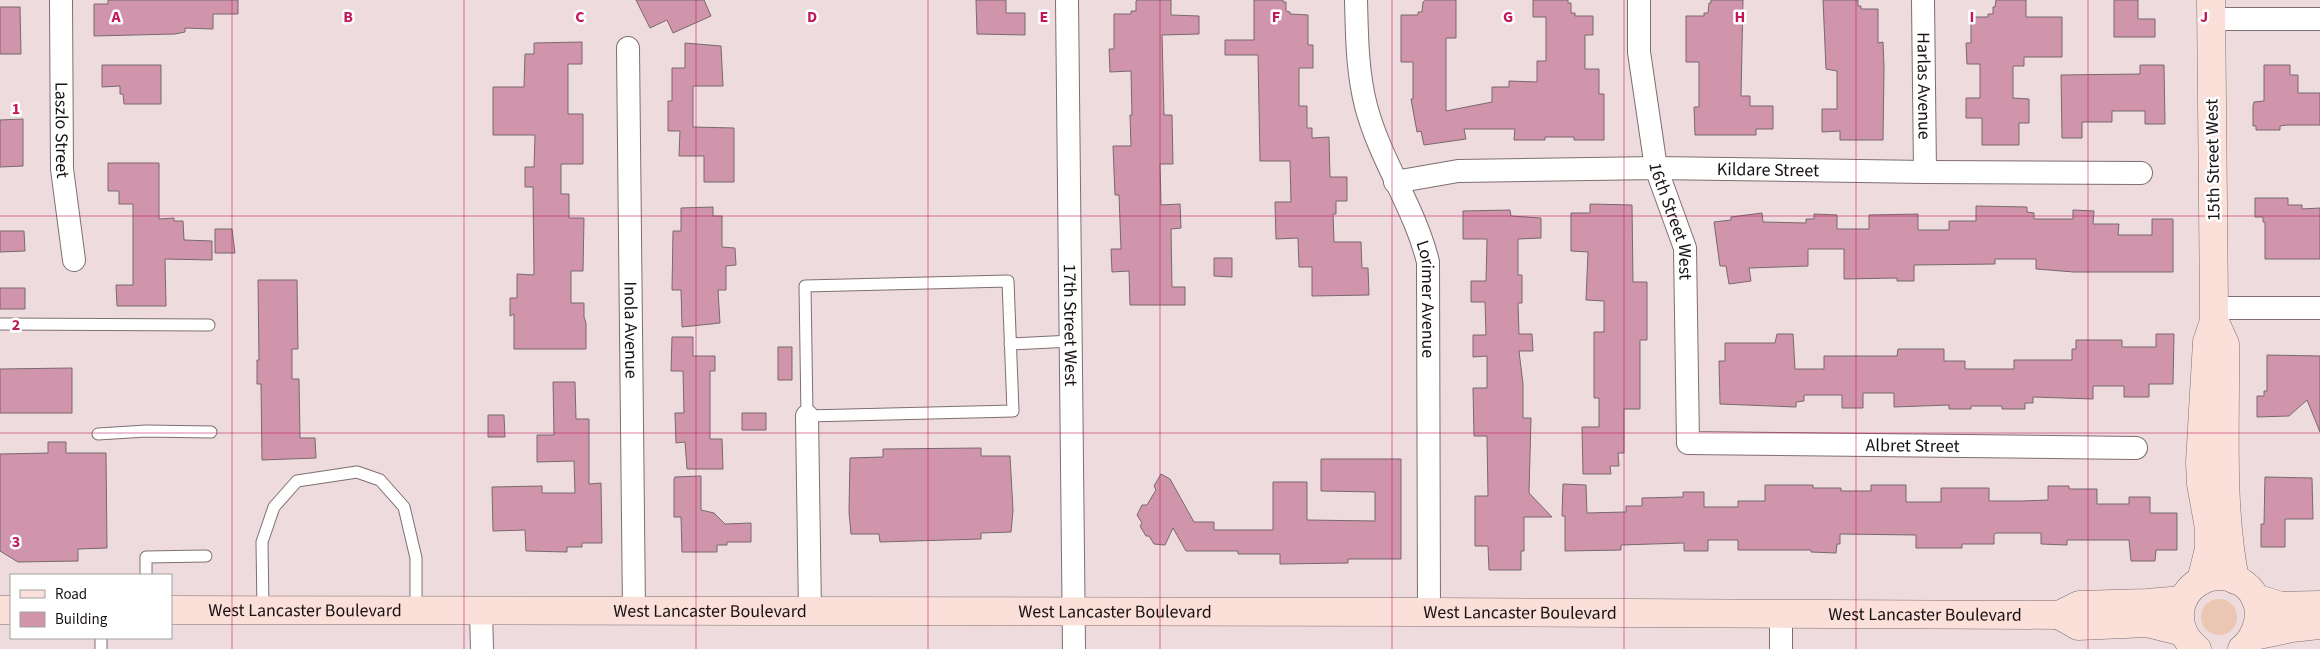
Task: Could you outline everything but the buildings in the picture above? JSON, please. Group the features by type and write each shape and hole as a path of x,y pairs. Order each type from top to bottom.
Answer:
{"street":[{"name":"Laszlo Street","path":"61,0 62,169 74,260"},
{"name":"17th Street West","path":"1067,0 1074,649"},
{"name":"Lorimer Avenue","path":"1356,0 1357,52 1366,107 1395,182 1422,236 1428,262 1429,612"},
{"name":"16th Street West","path":"1639,0 1639,52 1656,168 1685,248 1688,443"},
{"name":"Harlas Avenue","path":"1923,0 1925,172"},
{"path":"2211,9 2320,19"},
{"name":"15th Street West","path":"2190,641 2180,623 2209,549 2209,528 2201,484 2200,454 2207,342 2214,314 2211,9"},
{"name":"Inola Avenue","path":"628,48 634,612"},
{"name":"Kildare Street","path":"1395,182 1458,171 1656,168 2141,173"},
{"path":"2214,314 2320,308"},
{"name":"15th Street West","path":"2214,314 2225,344 2226,491 2229,548 2235,580"},
{"path":"807,416 810,612"},
{"name":"Albret Street","path":"1688,443 2136,448"},
{"name":"West Lancaster Boulevard","path":"172,610 2059,615 2079,605 2147,604 2192,590 2212,577 2235,580"},
{"path":"2235,580 2255,598 2271,604 2290,607 2320,605"},
{"path":"2248,642 2259,624 2259,610 2255,598"},
{"path":"481,611 482,649"},
{"path":"1781,614 1781,649"},
{"name":"West Lancaster Boulevard","path":"2059,615 2078,626 2147,623 2190,641"},
{"path":"2248,642 2292,628 2320,625"}],"lane":[{"path":"1008,281 1010,344 1013,411 807,416 805,286 1008,281"},
{"path":"0,324 209,325"},
{"path":"1010,344 1072,341"},
{"path":"98,434 146,431 211,432"},
{"path":"263,611 262,542 274,507 297,481 357,472 380,480 404,507 416,558 416,611"},
{"path":"146,574 146,557 206,556"}],"shaded area":[{"path":"2219,599 2231,605 2237,617 2231,629 2219,635 2207,629 2201,617 2207,605"}]}
